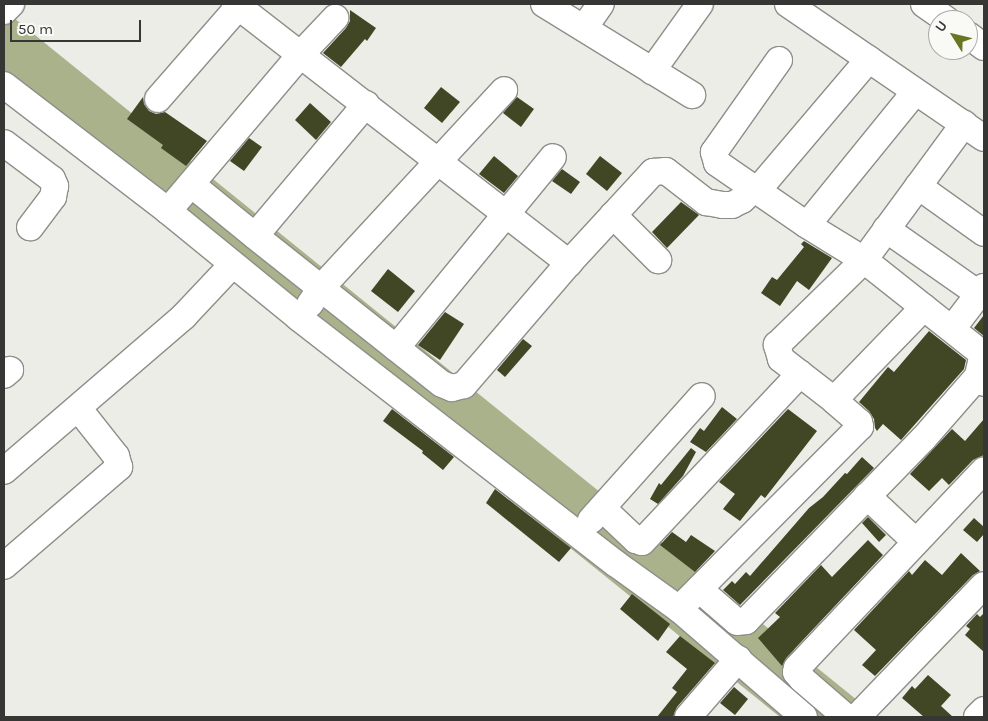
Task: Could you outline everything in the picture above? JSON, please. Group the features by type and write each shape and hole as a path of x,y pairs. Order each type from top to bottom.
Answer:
{"street":[{"path":"4,11 11,4"},
{"path":"544,4 692,95"},
{"path":"584,28 601,4"},
{"path":"652,72 700,4"},
{"path":"689,599 860,427 859,422 834,400 781,359 777,345 864,260 918,186 974,131 788,4"},
{"path":"158,98 239,5 569,263"},
{"path":"179,197 301,54 335,18"},
{"path":"179,197 233,264 312,301 396,348 442,384 456,388 464,385 569,263 653,172 658,170 666,171 706,202 732,205 742,200 755,190 869,59"},
{"path":"689,599 737,622 746,621 981,379 982,355 952,329 864,260 807,226 717,162 714,152 779,60"},
{"path":"4,85 179,197 255,236 312,301 689,599 738,659 804,717"},
{"path":"312,301 504,90"},
{"path":"807,226 915,92"},
{"path":"255,236 366,104"},
{"path":"4,143 52,179 55,186 53,197 30,227"},
{"path":"396,348 507,215 552,157"},
{"path":"918,186 984,233"},
{"path":"613,215 658,260"},
{"path":"886,229 982,291 952,329"},
{"path":"4,471 184,316 233,264"},
{"path":"834,400 924,307"},
{"path":"591,521 642,542 800,374"},
{"path":"591,521 702,396"},
{"path":"4,566 119,467 116,456 78,408"},
{"path":"846,717 796,672 797,668 984,470"},
{"path":"867,496 916,542"},
{"path":"857,717 980,597"},
{"path":"688,717 738,659"},
{"path":"977,717 984,710"}],"shaded area":[{"path":"4,10 878,717 780,717 4,92"}],"building":[{"path":"350,10 376,28 367,41 365,39 341,67 323,53 346,28 350,21"},
{"path":"441,87 460,102 442,123 424,108"},
{"path":"143,97 144,104 149,111 156,114 165,112 207,141 186,166 161,148 163,145 127,119"},
{"path":"517,97 534,109 521,127 503,113"},
{"path":"310,103 331,122 316,140 295,120"},
{"path":"249,138 262,147 244,171 230,161"},
{"path":"494,156 518,176 504,193 479,174"},
{"path":"600,156 622,173 607,191 586,174"},
{"path":"562,169 580,182 571,194 552,181"},
{"path":"681,202 699,215 667,248 652,232"},
{"path":"804,241 832,258 809,290 797,281 780,306 761,293 772,277 777,280 804,247 801,244"},
{"path":"388,269 415,291 398,312 371,291"},
{"path":"445,312 464,324 440,360 418,345"},
{"path":"984,315 984,336 974,328"},
{"path":"929,331 966,360 964,369 901,440 883,424 877,431 874,419 869,411 859,402 888,367 894,372"},
{"path":"523,339 532,346 505,377 497,370"},
{"path":"722,407 737,419 706,452 690,442 700,428 704,431"},
{"path":"392,409 454,457 443,470 422,453 423,451 383,421"},
{"path":"788,409 817,431 765,498 761,495 740,521 723,509 735,494 719,482"},
{"path":"984,419 984,455 973,460 949,485 942,478 929,491 910,474 952,429 965,441"},
{"path":"691,448 696,452 683,476 658,504 650,499 659,483 661,485"},
{"path":"862,457 874,468 740,605 723,590 732,581 735,584 746,572 750,576 809,508 823,497 845,473 847,474"},
{"path":"495,489 571,548 559,562 486,503"},
{"path":"868,517 886,535 879,542 862,523"},
{"path":"974,518 984,527 984,534 977,542 963,530"},
{"path":"672,532 686,542 691,535 715,551 695,572 660,545"},
{"path":"868,540 883,555 786,658 782,666 758,638 780,617 775,613 821,565 832,577"},
{"path":"961,553 980,571 973,575 875,676 862,665 876,650 854,630 909,571 912,575 925,560 942,575"},
{"path":"632,594 670,624 658,641 620,609"},
{"path":"984,613 984,652 965,635 970,629 966,626 977,614 980,617"},
{"path":"680,636 715,663 677,707 673,717 657,717 677,692 672,688 687,669 666,652"},
{"path":"928,675 951,695 941,706 953,717 924,717 902,698 912,686 915,689"},
{"path":"734,687 748,699 735,715 720,703"}]}
